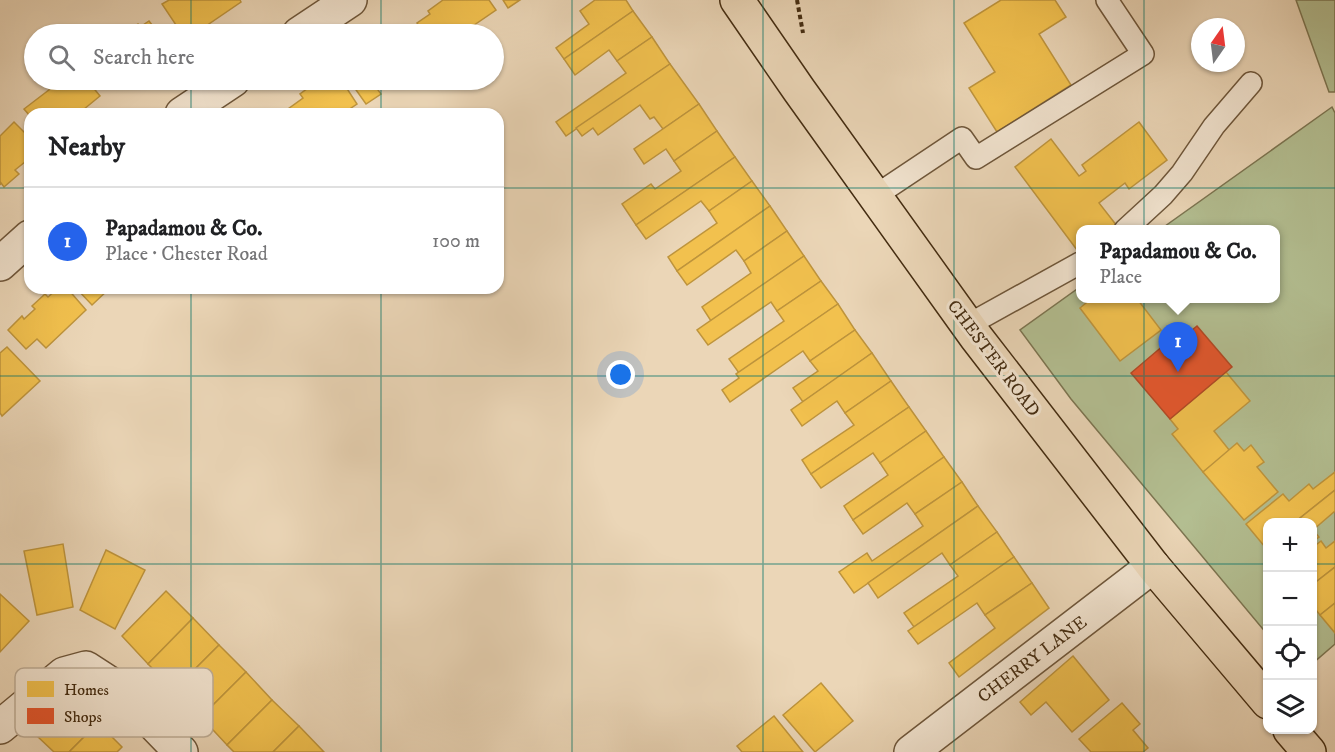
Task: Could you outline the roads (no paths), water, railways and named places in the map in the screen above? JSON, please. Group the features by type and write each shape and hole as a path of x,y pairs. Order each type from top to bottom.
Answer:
{"highway":[{"name":"CHESTER ROAD","path":"737,0 968,325 1153,566 1263,696"},
{"path":"1294,734 1309,752"}],"street":[{"path":"314,24 350,0"},
{"path":"191,108 218,90"},
{"path":"0,264 24,242"},
{"name":"CHERRY LANE","path":"911,752 1153,566"},
{"path":"0,727 15,715"},
{"path":"166,737 181,752"}],"lane":[{"path":"875,196 962,138 976,158 1143,54 1107,0"},
{"path":"1130,225 1182,173 1214,126 1251,83"},
{"path":"968,325 1076,265"}],"place":[{"name":"Papadamou & Co.","path":"1178,372"}]}
